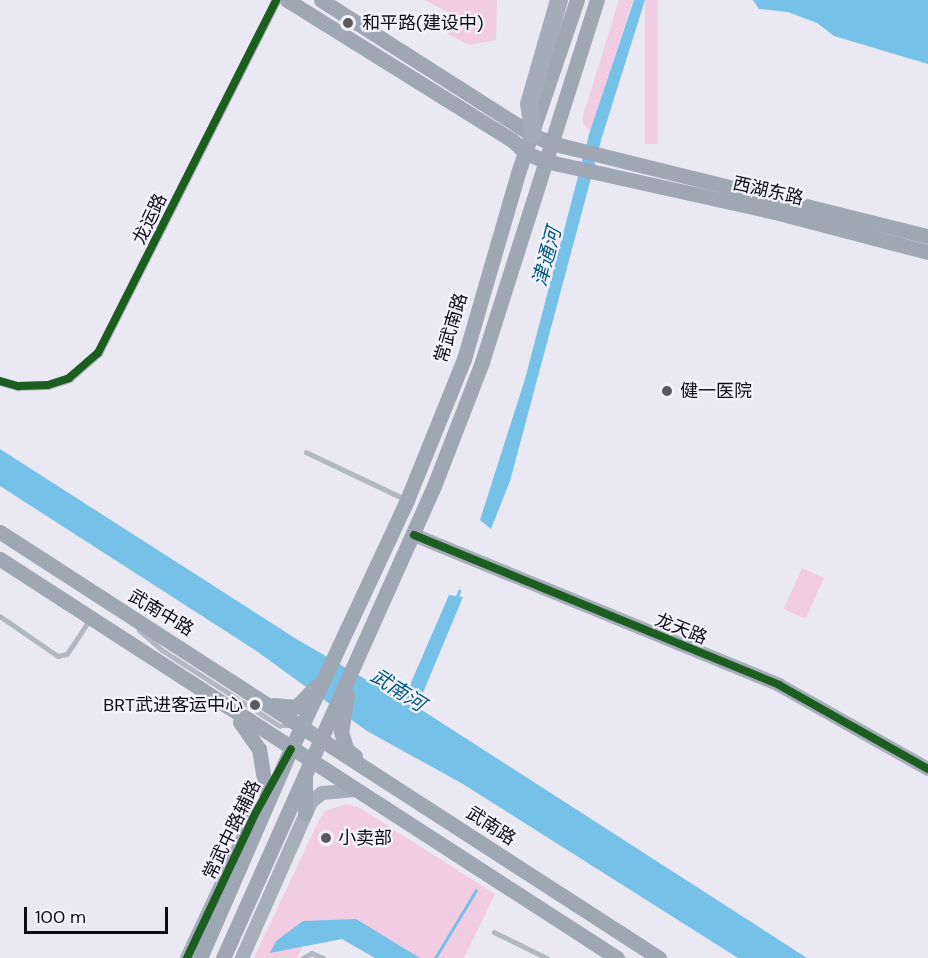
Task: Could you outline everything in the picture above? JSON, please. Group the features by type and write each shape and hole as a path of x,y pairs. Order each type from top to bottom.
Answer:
{"highway":[{"path":"532,135 529,104 559,0"}],"main road":[{"path":"287,0 512,140 526,153 545,161"},
{"path":"321,0 532,135"},
{"name":"常武南路","path":"311,700 334,657 407,500 464,359 526,153 577,0"},
{"path":"223,958 321,738 337,717 352,669 414,535 482,362 597,0"},
{"name":"西湖东路","path":"532,135 551,143 604,157 928,236"},
{"name":"西湖东路","path":"545,161 775,212 928,252"},
{"name":"武南中路","path":"0,532 302,726"},
{"path":"0,559 291,749 307,768 355,790 617,958"},
{"path":"264,702 281,708 296,707 311,700"},
{"path":"200,958 302,726 311,700"},
{"path":"222,703 249,732 260,749 268,789 267,807"},
{"path":"337,717 347,750 378,776"},
{"name":"武南路","path":"302,726 659,958"},
{"path":"305,813 307,768"}],"street":[{"name":"龙运路","path":"0,381 18,386 48,385 69,378 98,353 276,0"},
{"name":"龙天路","path":"414,535 779,685 928,769"},
{"name":"常武中路辅路","path":"187,958 268,789 291,749"},
{"path":"242,958 305,813 321,793 355,790"}],"lane":[{"path":"306,452 407,500"},
{"path":"109,604 162,650 280,726 302,726"},
{"path":"0,616 58,656 67,654 91,618"},
{"path":"494,932 548,958"},
{"path":"303,958 312,953 323,958"}],"shaded area":[{"path":"425,0 497,0 496,40 469,45 448,34 457,18"},
{"path":"619,0 633,0 590,131 583,124 583,116"},
{"path":"645,0 658,0 658,144 645,144"},
{"path":"802,568 824,578 806,619 784,609"},
{"path":"347,804 360,808 495,894 464,958 375,958 342,939 304,943 297,958 254,958 319,820 325,811"}],"water":[{"path":"634,0 645,0 602,137 510,481 491,529 480,520 525,379 590,131"},
{"path":"753,0 928,0 928,64 834,36 817,23 788,12 759,9"},
{"path":"0,449 298,640 403,701 449,595 463,597 417,707 807,958 738,958 463,784 367,731 255,650 0,486"},
{"path":"356,919 420,958 375,958 342,939 270,953 276,941 303,921"}],"waterway":[{"name":"津通河","path":"456,599 459,591"},
{"path":"435,958 476,890"}],"cycle path":[{"path":"0,381 18,386 48,385 69,378 98,353 276,0"},
{"path":"414,535 779,685 928,769"},
{"path":"187,958 255,814 291,749"}],"place":[{"name":"和平路(建设中)","path":"348,23"},
{"name":"健一医院","path":"667,391"},
{"name":"BRT武进客运中心","path":"255,705"},
{"name":"小卖部","path":"326,838"}],"water label":[{"name":"武南河","path":"398,690"}]}
